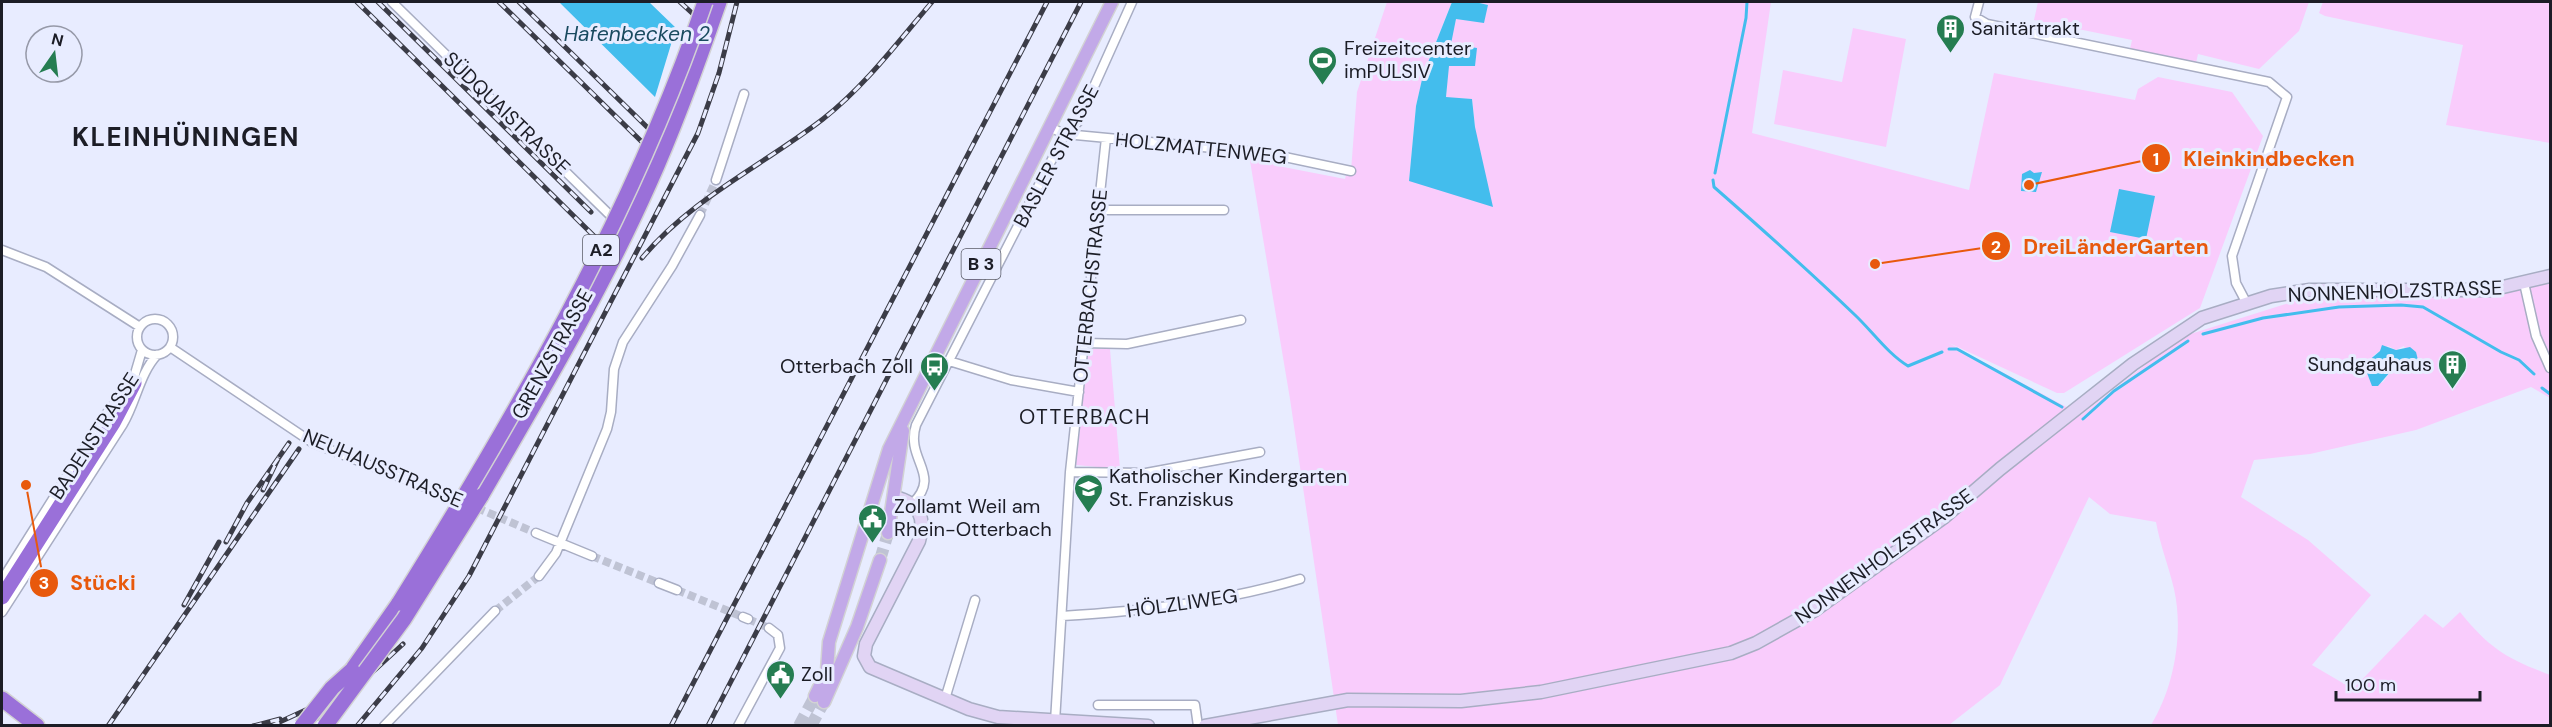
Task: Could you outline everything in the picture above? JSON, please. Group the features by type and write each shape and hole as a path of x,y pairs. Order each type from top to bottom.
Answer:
{"highway":[{"name":"A2","path":"325,726 471,487 603,245 671,95 705,2"},
{"name":"A2","path":"312,726 360,670 448,551 565,351 657,167 698,66 719,2"},
{"path":"2,597 120,410 134,383"},
{"path":"302,726 332,688 360,670 361,689 338,726"},
{"path":"2,699 37,726"}],"main road":[{"name":"B 3","path":"832,673 829,644 856,547 889,449 1112,2"},
{"name":"B 3","path":"888,533 895,497 904,421"},
{"path":"875,493 895,497"},
{"path":"820,699 857,627 880,560"}],"street":[{"name":"SÜDQUAISTRASSE","path":"392,2 621,225"},
{"name":"GRENZSTRASSE","path":"466,503 495,456 621,225 685,82 713,2"},
{"name":"BASLER STRASSE","path":"912,503 924,490 926,482 913,435 1065,134 1078,122 1132,2"},
{"path":"1979,2 1975,17 1987,24 2269,82 2287,97 2232,256 2236,283 2246,302"},
{"path":"716,180 744,94"},
{"name":"HOLZMATTENWEG","path":"1051,128 1065,134 1266,153 1351,171"},
{"name":"OTTERBACHSTRASSE","path":"1054,722 1070,472 1107,138"},
{"path":"1099,210 1224,210"},
{"path":"539,576 552,560 560,543 607,429 614,369 623,342 672,266 700,215"},
{"path":"2,250 46,267 140,327"},
{"name":"NONNENHOLZSTRASSE","path":"1205,726 1350,700 1461,701 1541,692 1731,653 1756,643 1815,610 1943,518 2055,425 2165,341 2202,318 2246,302 2310,290 2490,290 2550,276"},
{"path":"2524,283 2536,336 2550,369"},
{"path":"152,319 163,321 172,332 170,347 157,355 142,350 137,337 140,327 152,319"},
{"path":"1084,344 1127,344 1241,321"},
{"name":"NEUHAUSSTRASSE","path":"170,347 313,443 477,508"},
{"name":"BADENSTRASSE","path":"2,580 107,412 134,383 142,350"},
{"name":"BADENSTRASSE","path":"2,612 123,424 135,401 149,364 157,355"},
{"path":"949,361 1011,380 1079,392"},
{"path":"1070,472 1146,473 1260,452"},
{"path":"895,497 912,503 922,520 919,541 866,644 864,656 866,663 879,672 945,699 998,717 1148,726"},
{"path":"536,533 592,556"},
{"name":"HÖLZLIWEG","path":"1062,616 1189,605 1261,590 1300,579"},
{"path":"659,583 677,590"},
{"path":"945,699 975,600"},
{"path":"384,726 495,611"},
{"path":"738,726 780,648 778,635 769,628"},
{"path":"1098,705 1196,705 1198,726"}],"shaded area":[{"path":"1387,2 1452,2 1423,75 1416,106 1409,181 1475,127 1472,99 1446,98 1448,66 1475,66 1450,44 1456,19 1488,5 1475,2 1771,2 1752,133 1969,190 1994,73 2135,100 2138,89 2158,77 2232,92 2263,136 2200,308 2064,393 2057,393 1947,342 2081,415 2181,337 2317,294 2479,297 2550,277 2550,398 2531,387 2416,430 2310,454 2254,460 2241,497 2308,540 2371,595 2312,665 2353,689 2425,614 2443,628 2460,612 2490,644 2500,651 2550,675 2550,725 2151,725 2166,694 2171,677 2178,624 2174,589 2156,522 2110,514 2089,497 2000,685 1949,725 1338,725 1290,399 1249,155 1273,158 1273,165 1345,179 1347,171 1351,171 1357,92","holes":["2388,346 2396,350 2404,346 2411,366 2391,371 2383,382 2373,386 2367,373 2374,355"]},
{"path":"2038,2 2309,2 2299,31 2259,69 2198,54 2196,63 2130,49 2132,40 2034,20"},
{"path":"2323,2 2550,2 2550,143 2446,125 2463,45 2325,16 2319,13"},
{"path":"1853,28 1906,39 1886,147 1774,124 1783,70 1842,82"},
{"path":"1093,349 1110,349 1120,469 1076,465 1088,352"}],"water":[{"name":"Hafenbecken 2","path":"559,2 649,2 676,28 655,97"},
{"path":"1452,2 1475,2 1488,5 1484,23 1456,19 1451,44 1477,48 1475,66 1449,66 1446,97 1472,99 1475,127 1493,207 1409,181 1416,106 1423,75"},
{"path":"2030,170 2034,173 2042,172 2036,192 2021,191 2022,174"},
{"path":"2119,189 2155,196 2146,239 2110,232"},
{"path":"2382,345 2396,350 2410,347 2416,352 2418,360 2410,366 2391,371 2378,386 2372,386 2367,373 2367,362 2380,351"}],"waterway":[{"path":"1715,173 1746,18 1747,2"},
{"path":"1713,180 1714,187 1820,282 1901,361 1908,366 1942,352"},
{"path":"2203,334 2263,318 2339,307 2401,305 2423,307 2519,360 2534,374"},
{"path":"2083,419 2114,391 2188,341"},
{"path":"1949,349 1957,349 2062,407"},
{"path":"2542,388 2550,394"}],"tunnel":[{"path":"700,215 716,180"},
{"path":"477,508 536,533"},
{"path":"880,560 888,533"},
{"path":"592,556 659,583"},
{"path":"495,611 539,576"},
{"path":"677,590 743,617"},
{"path":"748,619 769,628"},
{"path":"799,726 815,696"},
{"path":"811,726 824,702"}],"railway":[{"path":"357,2 595,237"},
{"path":"378,2 591,212"},
{"path":"499,2 642,142"},
{"path":"519,2 648,128"},
{"path":"680,2 692,13"},
{"path":"357,726 422,648 469,576 698,133 719,73 737,2"},
{"path":"642,258 662,237 705,200 800,136 838,106 880,63 932,2"},
{"path":"671,726 1047,2"},
{"path":"708,726 1081,2"},
{"path":"226,542 247,503 289,443"},
{"path":"108,726 299,449"},
{"path":"263,490 279,457"},
{"path":"184,605 219,542"},
{"path":"305,726 340,702 403,644"},
{"path":"271,726 336,696"},
{"path":"253,726 280,719"}],"place":[{"name":"Sanitärtrakt","path":"1950,54"},
{"name":"Freizeitcenter imPULSIV","path":"1323,86"},
{"name":"Kleinkindbecken","path":"2029,185"},
{"name":"DreiLänderGarten","path":"1875,264"},
{"name":"Sundgauhaus","path":"2453,390"},
{"name":"Otterbach Zoll","path":"934,392"},
{"name":"Stücki","path":"26,485"},
{"name":"Katholischer Kindergarten St. Franziskus","path":"1088,514"},
{"name":"Zollamt Weil am Rhein-Otterbach","path":"873,544"},
{"name":"Zoll","path":"780,700"}],"district":[{"name":"KLEINHÜNINGEN","path":"186,137"},
{"name":"OTTERBACH","path":"1085,417"}]}
